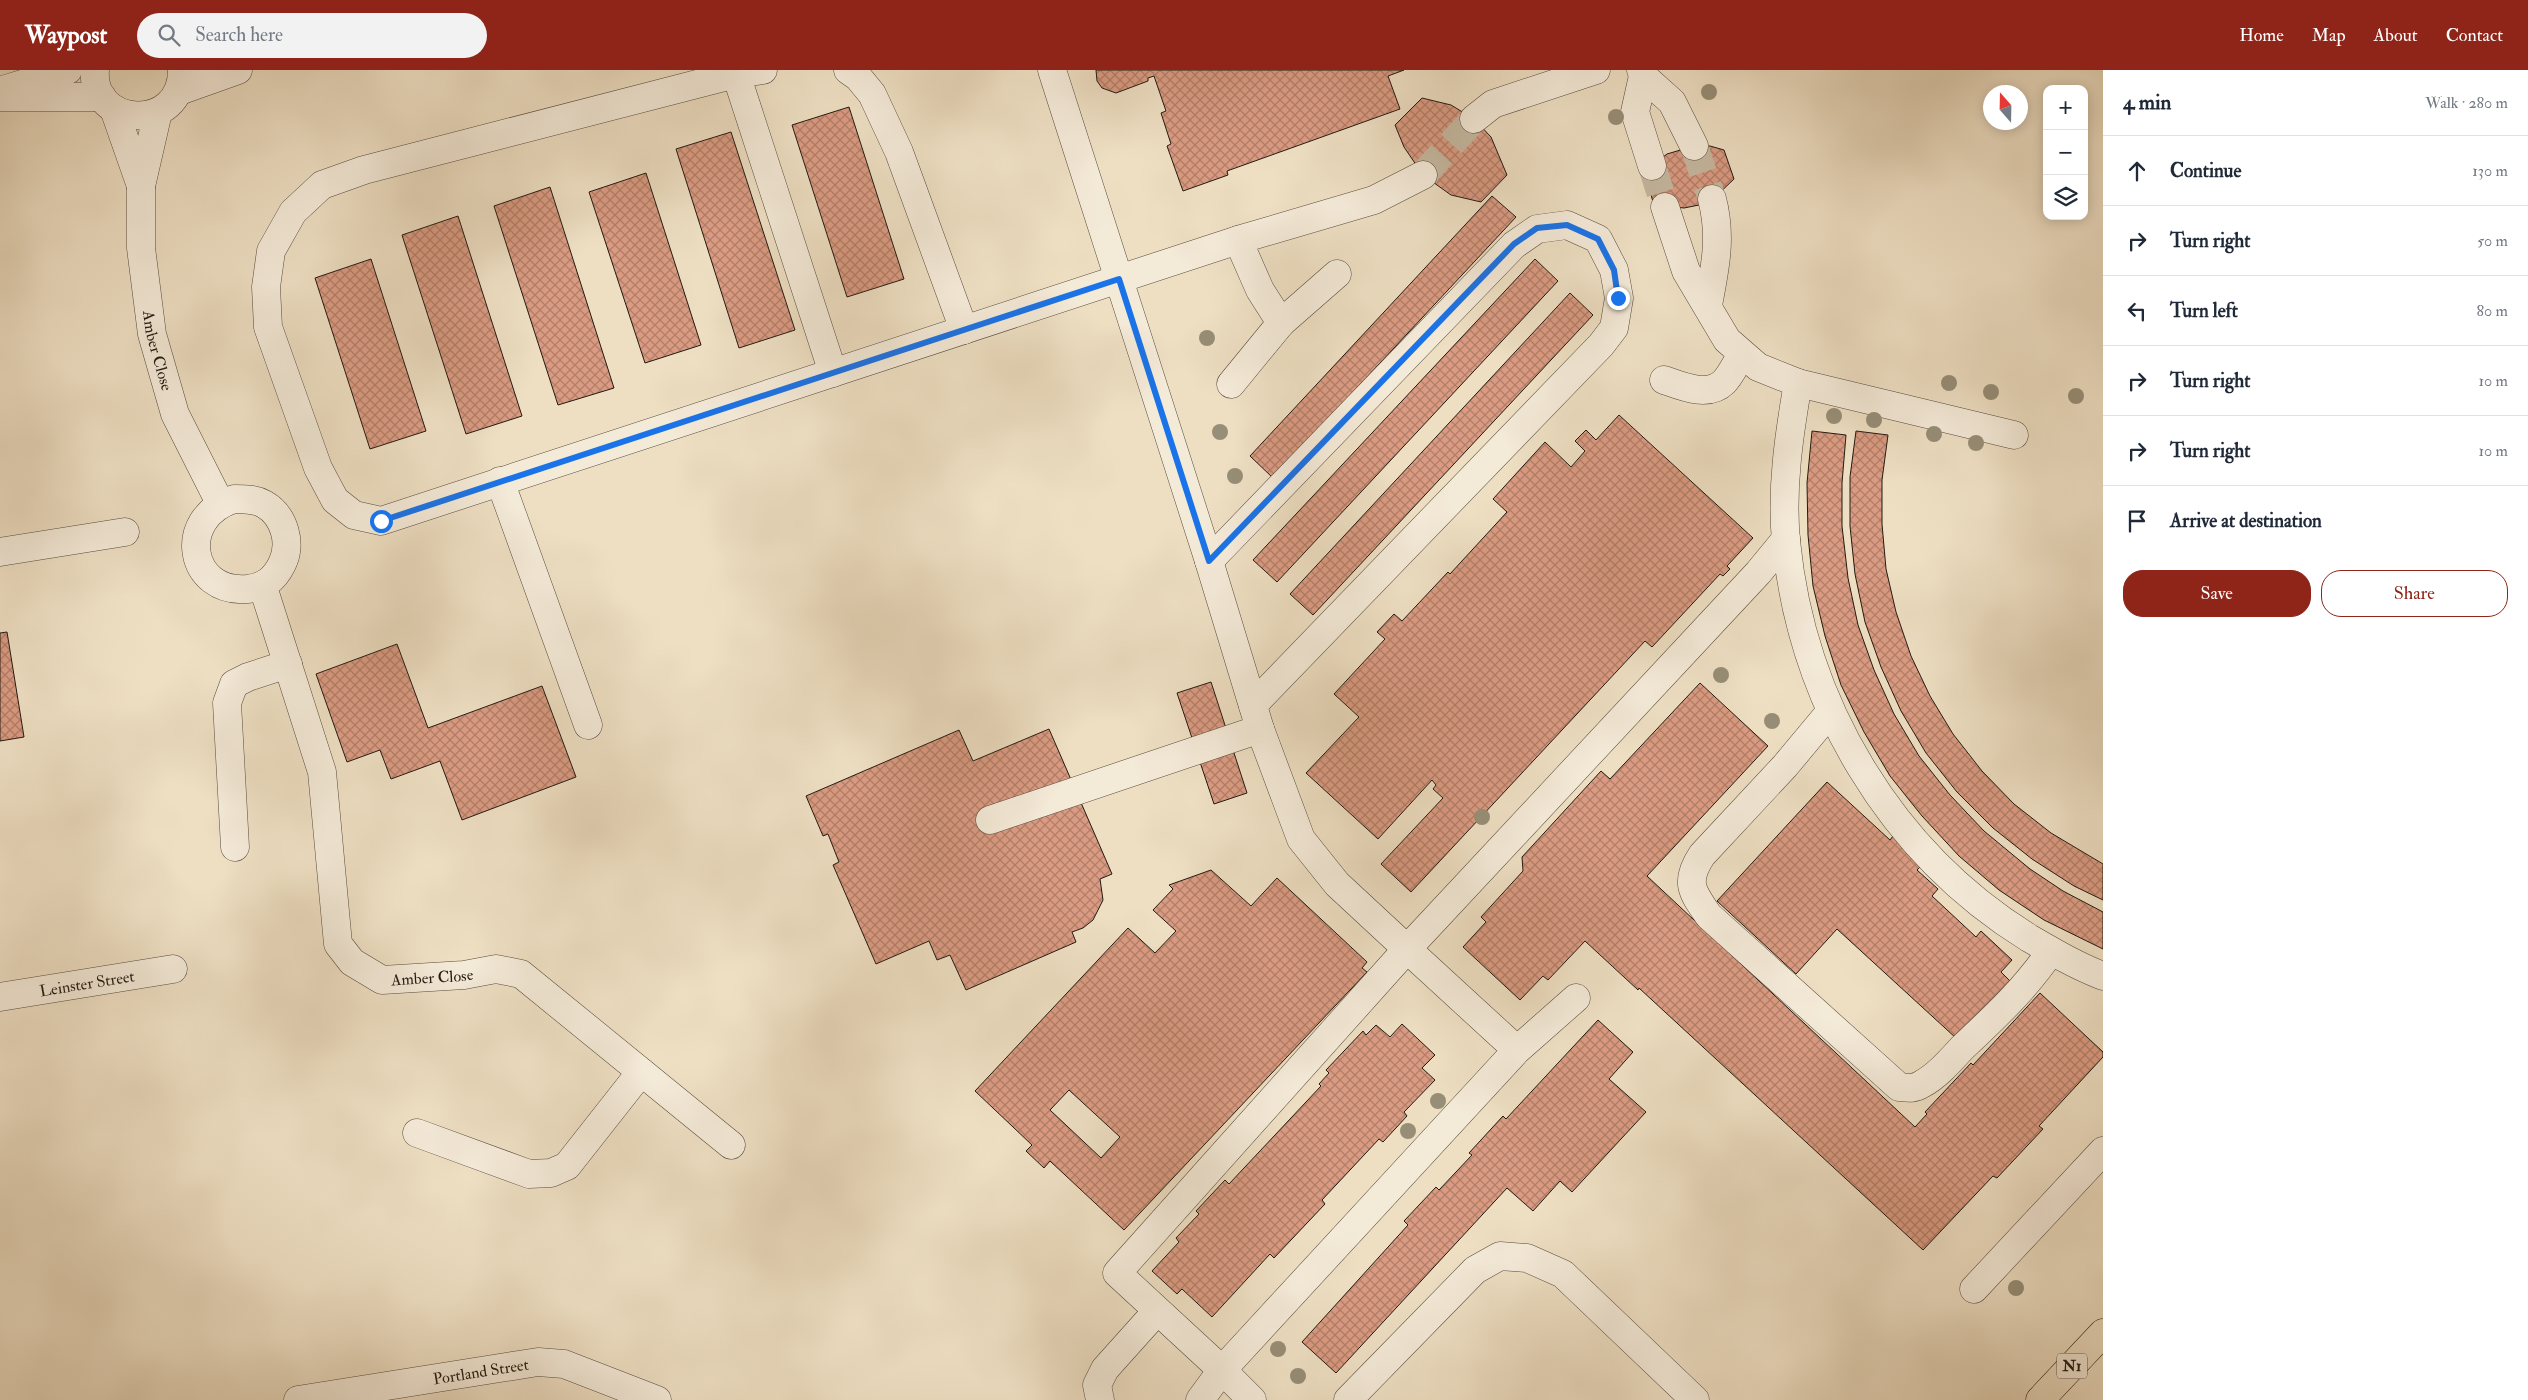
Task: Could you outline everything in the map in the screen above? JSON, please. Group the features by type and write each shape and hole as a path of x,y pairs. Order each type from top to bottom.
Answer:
{"highway":[{"name":"N1","path":"2040,1400 2103,1333"}],"street":[{"path":"0,91 68,70"},
{"name":"Amber Close","path":"95,70 97,86 108,103 142,186"},
{"path":"0,97 108,103 136,116 158,112 166,107 181,81 238,70"},
{"path":"763,70 736,74 364,170 322,185 293,212 271,251 266,287 268,327 318,468 335,500 354,515 381,521 1238,240 1374,200 1422,175"},
{"path":"848,70 872,94 899,152 964,330"},
{"path":"1052,70 1257,717 1301,839 1337,884 1517,1050"},
{"path":"1474,119 1492,104 1596,70"},
{"path":"1642,73 1672,102 1694,146"},
{"path":"1642,73 1635,112 1652,166"},
{"path":"736,74 833,372"},
{"name":"Amber Close","path":"158,112 142,186 141,248 152,334 175,414 220,503"},
{"path":"1708,305 1718,255 1717,217 1712,200"},
{"path":"1665,207 1686,271 1708,305 1716,323 1742,355 1758,368 1798,383 2014,435"},
{"path":"990,820 1257,717 1614,328 1618,298 1614,270 1598,239 1567,225 1537,228 1514,244 1209,561"},
{"path":"1238,240 1260,290 1281,323"},
{"path":"1230,384 1281,323 1337,274"},
{"path":"1664,380 1692,390 1712,388 1724,382 1742,355"},
{"path":"1798,383 1789,440 1785,489 1786,539 1791,583 1801,627 1814,670 1830,712 1874,790 1903,828 1936,864 1971,897 2010,926 2051,951 2103,976"},
{"path":"500,481 588,725"},
{"path":"242,499 265,504 277,515 284,528 287,543 285,558 278,572 263,587 238,590 224,587 202,568 196,554 196,539 200,524 208,512 220,503 242,499"},
{"path":"0,552 125,532"},
{"path":"1252,1400 1117,1273 1407,949 1758,573 1786,539"},
{"name":"Amber Close","path":"263,587 322,772 338,944 352,962 382,980 464,975 496,969 521,974 731,1145"},
{"path":"235,847 226,703 234,684 248,677 288,664"},
{"path":"1830,712 1785,766 1702,855 1692,869 1691,883 1694,895 1709,916 1899,1086 1911,1088 1935,1075 2017,995 2051,951"},
{"name":"Leinster Street","path":"0,997 173,969"},
{"path":"1200,1400 1222,1370 1517,1050 1576,998"},
{"path":"417,1133 529,1174 551,1173 567,1166 641,1072"},
{"path":"1974,1289 2103,1151"},
{"path":"1348,1400 1475,1270 1500,1256 1527,1258 1562,1274 1695,1400"},
{"path":"1100,1400 1097,1385 1105,1369 1158,1311"},
{"name":"Portland Street","path":"298,1400 538,1362 564,1364 656,1400"}],"building":[{"path":"1096,70 1404,70 1388,76 1400,109 1227,171 1228,175 1183,191 1167,146 1171,144 1161,113 1166,111 1154,76 1148,78 1148,81 1116,93 1102,88 1097,81"},
{"path":"1422,98 1451,105 1474,119 1491,137 1507,175 1481,202 1451,195 1423,175 1404,147 1395,125"},
{"path":"849,107 904,279 847,297 792,125"},
{"path":"731,132 795,330 739,348 676,149"},
{"path":"1694,146 1710,146 1724,150 1734,179 1713,199 1699,205 1684,208 1654,205 1645,175 1655,163 1667,154"},
{"path":"646,173 701,345 645,363 589,192"},
{"path":"550,187 614,388 558,405 494,206"},
{"path":"1492,196 1516,217 1273,478 1250,456"},
{"path":"458,216 522,416 466,434 402,235"},
{"path":"371,259 426,431 370,449 315,278"},
{"path":"1535,259 1558,281 1277,582 1253,560"},
{"path":"1570,293 1593,315 1313,615 1290,594"},
{"path":"1619,415 1753,538 1727,566 1730,569 1723,576 1720,574 1652,647 1645,641 1411,892 1381,864 1443,798 1433,789 1436,785 1432,780 1378,839 1306,773 1359,717 1334,694 1385,639 1377,632 1394,614 1402,621 1448,572 1450,574 1507,512 1493,499 1545,442 1571,467 1585,451 1575,441 1586,430 1596,440"},
{"path":"1812,431 1846,435 1842,483 1842,526 1848,578 1858,625 1874,670 1894,714 1919,756 1950,795 1984,831 2030,869 2063,891 2103,912 2103,949 2044,920 1999,890 1959,856 1922,816 1890,776 1864,732 1841,685 1825,636 1813,586 1808,535 1807,483"},
{"path":"1856,431 1888,435 1882,480 1882,524 1886,569 1896,612 1911,656 1930,696 1953,734 1982,771 2014,804 2051,833 2103,864 2103,900 2074,886 2032,859 1993,828 1957,792 1926,753 1901,711 1881,667 1865,622 1855,574 1850,526 1850,477"},
{"path":"7,632 24,737 0,741 0,633"},
{"path":"397,644 428,728 542,686 576,777 462,820 440,761 391,779 380,750 347,762 316,674"},
{"path":"1211,682 1247,793 1214,804 1177,693"},
{"path":"1700,683 1768,746 1647,876 1915,1127 1927,1114 1925,1112 1971,1063 1973,1065 2040,993 2103,1052 2103,1057 2039,1126 2043,1129 1997,1178 1993,1176 1923,1250 1639,988 1638,990 1585,941 1548,980 1543,976 1520,1000 1463,947 1486,922 1481,917 1523,871 1522,857 1601,771 1610,779"},
{"path":"1049,729 1112,874 1100,879 1103,900 1093,920 1083,928 1072,932 1076,942 966,990 950,955 937,960 929,941 876,964 833,865 839,862 828,834 823,836 806,796 959,730 973,761"},
{"path":"1827,782 1890,840 1893,836 1923,864 1917,870 1938,889 1932,896 1976,937 1981,931 2012,960 2001,972 2010,981 1957,1039 1837,929 1796,974 1717,901"},
{"path":"1211,870 1251,906 1277,878 1367,962 1362,968 1367,972 1124,1230 1050,1161 1044,1168 1026,1151 1032,1145 975,1091 1128,928 1155,953 1176,931 1153,910 1173,889 1169,885","holes":["1069,1090 1120,1137 1101,1158 1050,1110"]},
{"path":"1598,1020 1633,1052 1609,1079 1646,1112 1572,1192 1560,1181 1533,1211 1507,1188 1336,1373 1302,1342 1408,1225 1404,1221 1436,1187 1439,1190 1472,1155 1469,1153 1503,1116 1506,1119"},
{"path":"1402,1024 1435,1055 1422,1068 1435,1080 1404,1112 1407,1116 1383,1142 1379,1139 1322,1200 1325,1204 1274,1258 1270,1254 1212,1317 1182,1289 1177,1294 1152,1271 1179,1242 1176,1238 1199,1214 1196,1211 1225,1180 1229,1184 1321,1086 1319,1084 1329,1073 1326,1070 1363,1031 1366,1035 1376,1025 1390,1037"}],"tunnel":[{"path":"1423,175 1474,119"},
{"path":"1694,146 1712,199"},
{"path":"1652,166 1665,207"}],"route":[{"path":"381,521 1119,279 1209,561 1514,244 1537,228 1567,225 1598,239 1614,270 1618,298"}]}
